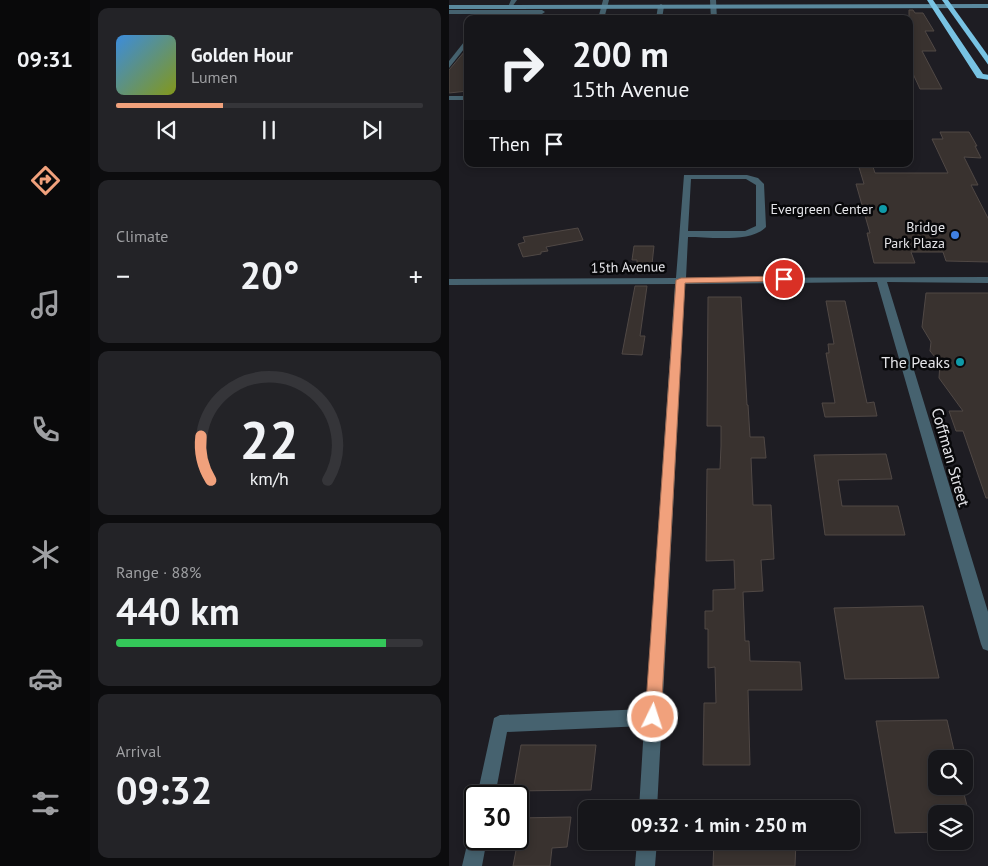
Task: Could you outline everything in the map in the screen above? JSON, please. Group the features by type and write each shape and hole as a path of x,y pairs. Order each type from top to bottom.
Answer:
{"highway":[{"path":"945,0 988,64"},
{"path":"932,3 980,76 988,78"}],"main road":[{"path":"449,6 488,9 510,6 543,9 605,3 661,6 713,3 932,3 950,6 988,6"}],"street":[{"path":"510,6 514,0"},
{"path":"660,15 661,6"},
{"path":"484,15 488,9"},
{"path":"449,12 488,9 543,9 541,15"},
{"path":"449,66 464,45"},
{"path":"449,98 464,98"},
{"path":"648,800 653,717 681,280 683,234 687,177 747,177 760,184 761,227 755,231 746,234 683,234"},
{"name":"Coffman Street","path":"881,280 988,644"},
{"name":"15th Avenue","path":"449,282 988,280"},
{"path":"488,785 499,724 653,717"},
{"path":"472,866 475,850"},
{"path":"645,866 646,850"}],"building":[{"path":"909,10 913,10 915,13 923,13 934,31 925,31 936,51 922,51 942,89 920,89 913,74 913,15 909,15"},
{"path":"464,52 464,91 449,93 449,70"},
{"path":"940,132 969,132 977,146 975,146 981,158 964,157 978,185 971,185 989,220 989,262 946,261 943,252 911,252 915,263 874,263 867,233 870,233 856,184 864,184 859,167 873,167 875,173 948,173 932,139 943,139"},
{"path":"578,228 583,240 546,247 548,251 523,257 518,244 525,242 523,237"},
{"path":"634,246 654,246 652,264 637,264 637,260 632,260"},
{"path":"635,286 647,286 640,336 645,336 642,355 622,354"},
{"name":"The Peaks","path":"926,293 989,293 989,498 986,498 963,431 956,431 949,411 963,411 939,378 940,363 930,351 931,342 922,327"},
{"path":"708,297 741,297 750,437 764,437 766,458 751,458 753,505 771,505 774,559 761,560 763,591 743,592 745,641 749,641 750,661 800,662 802,690 748,690 750,765 703,765 704,703 716,703 715,667 708,668 708,629 705,629 705,611 713,611 713,590 735,589 734,560 706,561 707,469 720,469 721,446 721,426 707,426"},
{"path":"826,301 845,301 867,403 874,402 877,416 825,417 822,403 835,403 826,353 829,353 828,344 834,344"},
{"path":"886,454 892,479 838,480 842,506 898,506 905,535 825,535 814,455"},
{"path":"923,606 939,678 845,679 834,608"},
{"path":"947,720 954,750 928,750 928,795 964,795 967,805 928,805 928,832 895,833 876,721"},
{"path":"521,745 596,745 591,790 529,791 529,785 514,785"},
{"path":"571,817 567,847 552,848 550,866 513,866 516,850 529,850 529,818"},
{"path":"714,850 796,850 795,866 713,866"}],"place":[{"name":"Evergreen Center","path":"883,209"},
{"name":"Bridge Park Plaza","path":"955,235"},
{"name":"The Peaks","path":"960,362"}],"route":[{"path":"653,717 681,280 784,279"}]}
